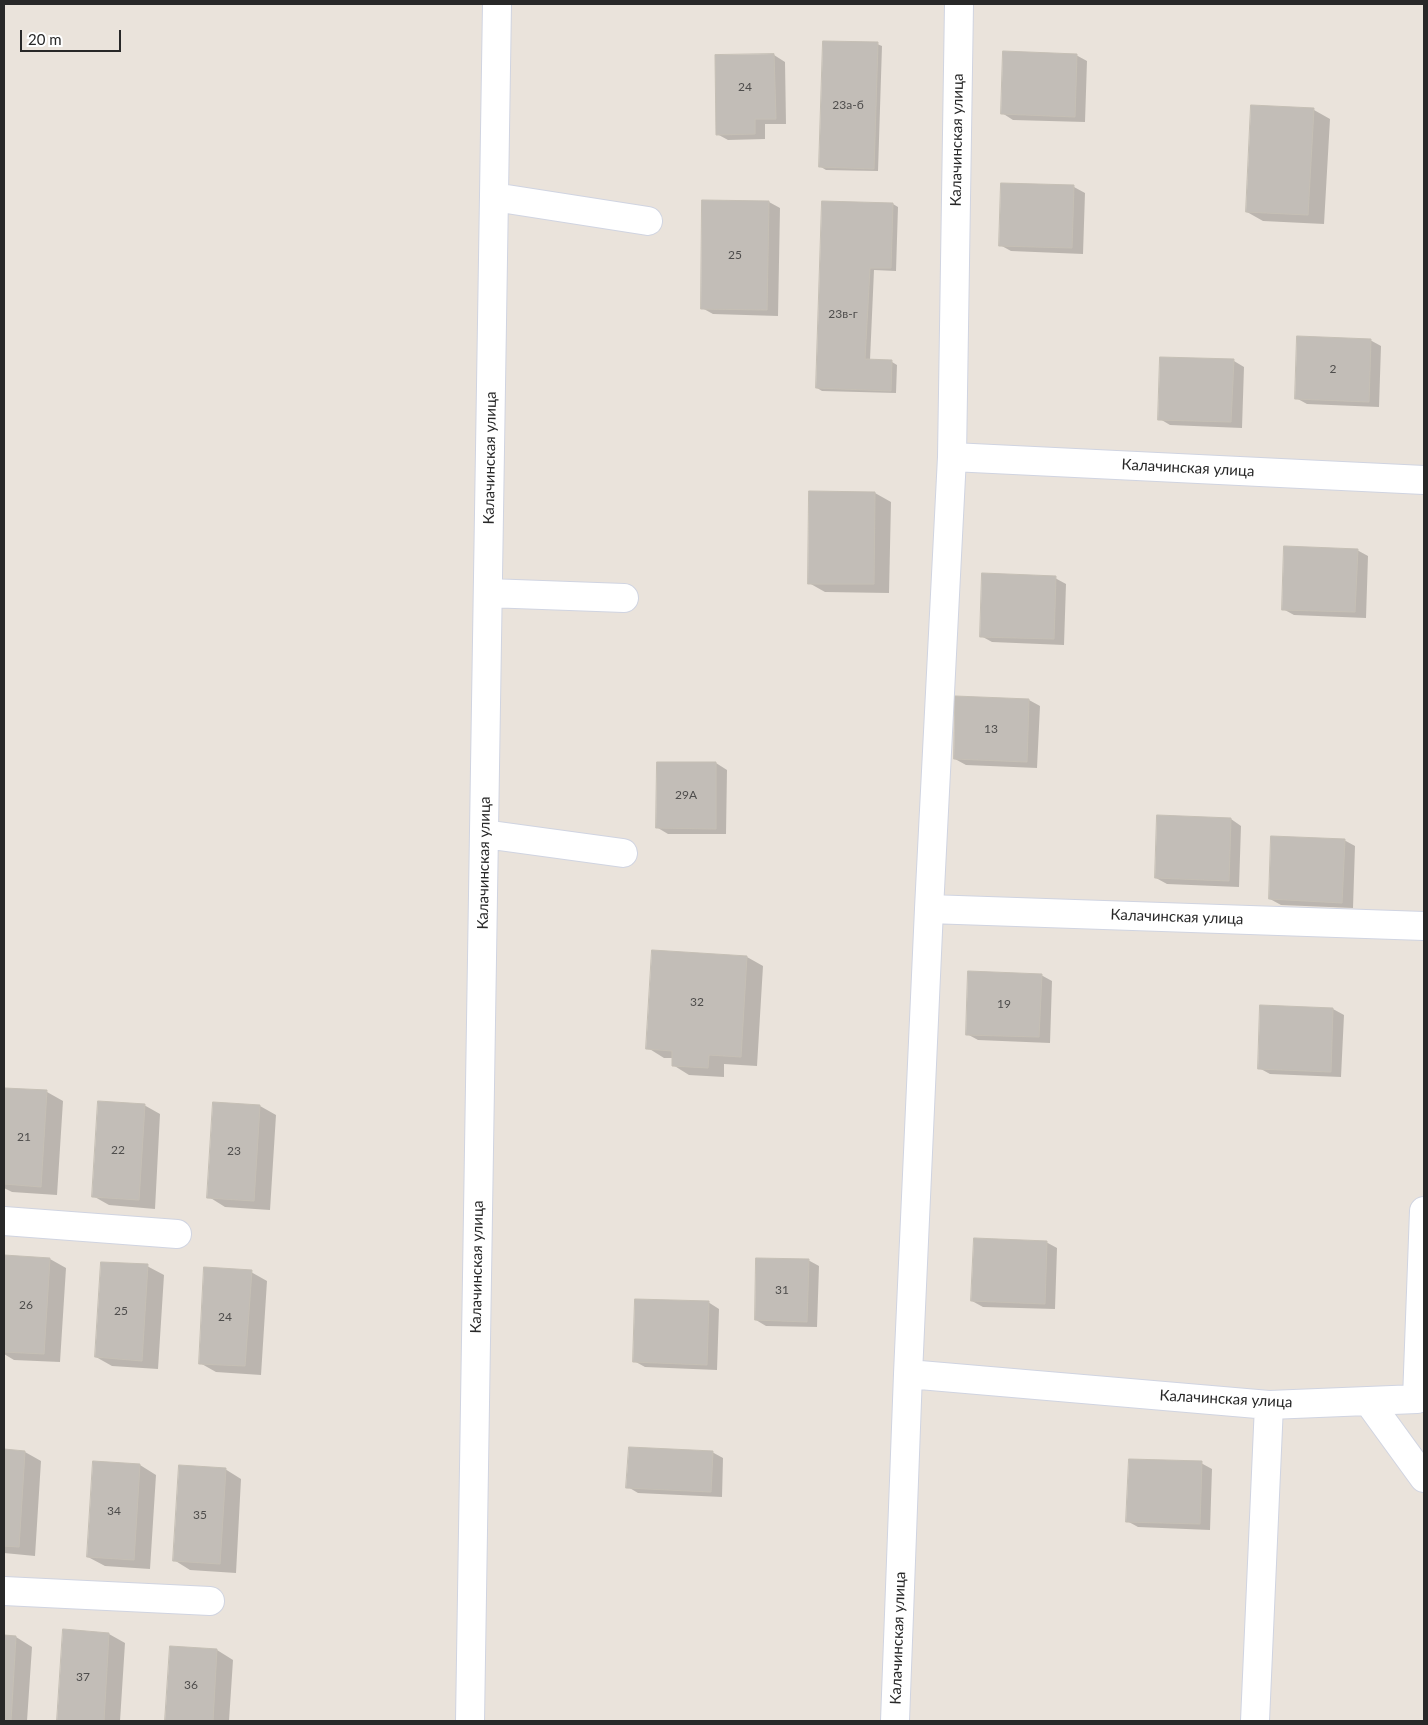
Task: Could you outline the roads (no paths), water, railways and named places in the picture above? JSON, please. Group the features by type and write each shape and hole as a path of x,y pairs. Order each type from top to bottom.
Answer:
{"street":[{"name":"Калачинская улица","path":"470,1721 497,4"},
{"name":"Калачинская улица","path":"895,1721 908,1374 952,456 959,4"},
{"path":"494,197 648,221"},
{"name":"Калачинская улица","path":"952,456 1424,480"},
{"path":"488,593 624,598"},
{"path":"484,834 623,853"},
{"name":"Калачинская улица","path":"929,909 1424,926"},
{"name":"Калачинская улица","path":"908,1374 1269,1405 1417,1399 1424,1211"},
{"path":"4,1220 177,1234"},
{"path":"1368,1401 1424,1478"},
{"path":"1255,1721 1269,1405"},
{"path":"4,1591 210,1601"}]}
